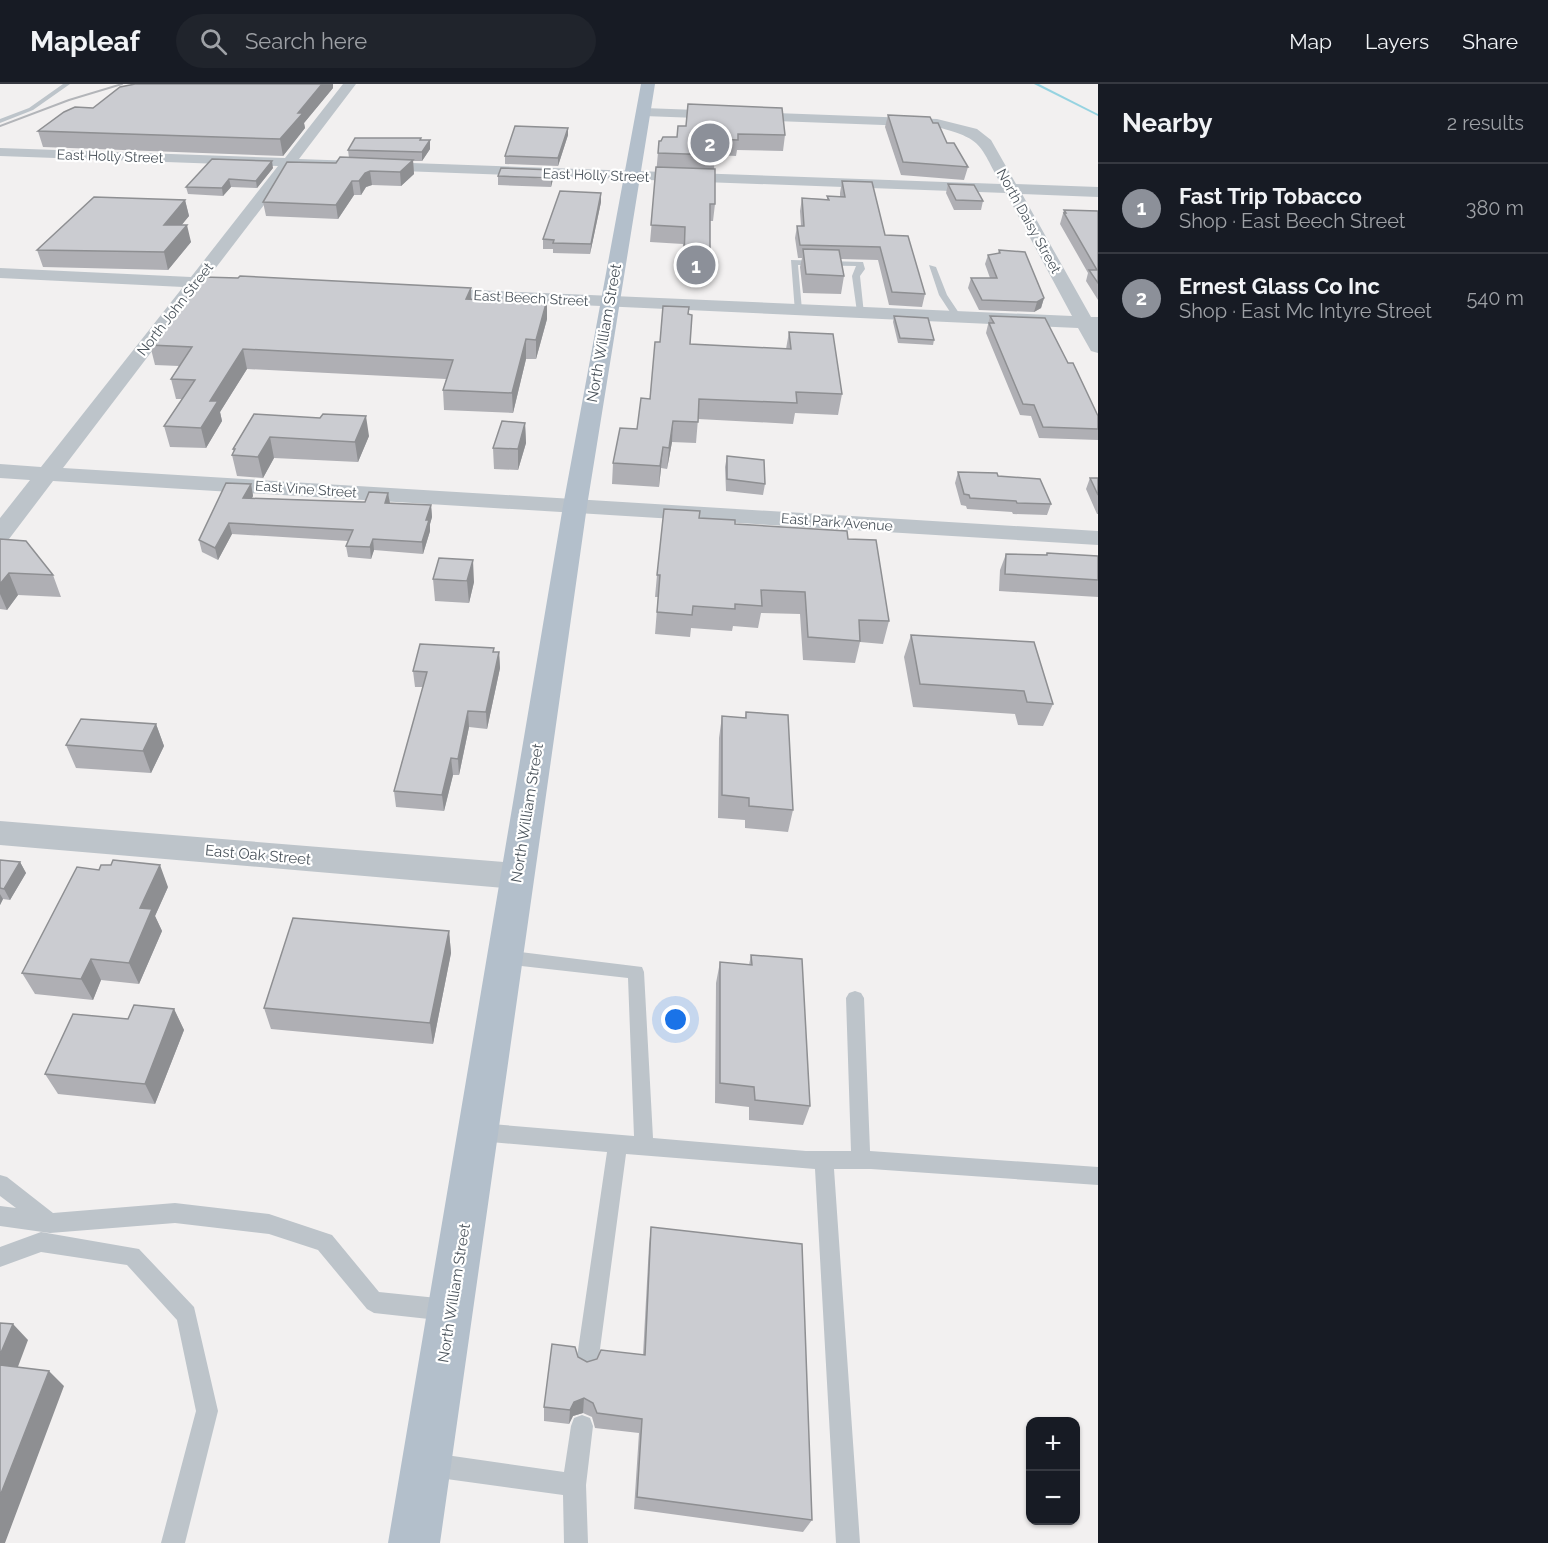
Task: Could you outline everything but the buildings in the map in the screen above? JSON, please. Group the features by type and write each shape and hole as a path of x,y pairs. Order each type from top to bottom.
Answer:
{"main road":[{"name":"North William Street","path":"414,1543 575,506 646,98"}],"street":[{"name":"North John Street","path":"0,534 350,84"},
{"name":"North Daisy Street","path":"646,98 937,123 972,132 986,143 1010,189 1092,322 1098,347"},
{"path":"21,153 38,141"},
{"name":"East Holly Street","path":"4,158 21,153 1098,192"},
{"path":"0,273 255,285"},
{"name":"East Beech Street","path":"408,292 1092,322"},
{"name":"East Vine Street","path":"0,471 575,506"},
{"name":"East Park Avenue","path":"575,506 1098,538"},
{"name":"East Oak Street","path":"0,833 517,876"}],"lane":[{"path":"0,121 31,109 67,84"},
{"path":"798,310 794,262 860,264 861,269 856,276 861,312"},
{"path":"932,267 943,295 957,316"},
{"path":"504,957 636,972 644,1147"},
{"path":"855,998 861,1160"},
{"path":"478,1132 824,1160 861,1160 1098,1176"},
{"path":"587,1364 618,1144"},
{"path":"824,1160 848,1543"},
{"path":"0,1184 45,1232"},
{"path":"0,1257 45,1232 175,1213 269,1224 325,1242 374,1302 451,1311"},
{"path":"0,1216 45,1232 132,1256 186,1315 207,1411 173,1543"},
{"path":"576,1543 574,1485 582,1426"},
{"path":"428,1464 574,1485"}],"waterway":[{"path":"1036,84 1098,115"}],"railway":[{"path":"0,126 69,100 122,84"}],"place":[{"name":"Ernest Glass Co Inc","path":"710,143"},
{"name":"Fast Trip Tobacco","path":"696,265"}]}
